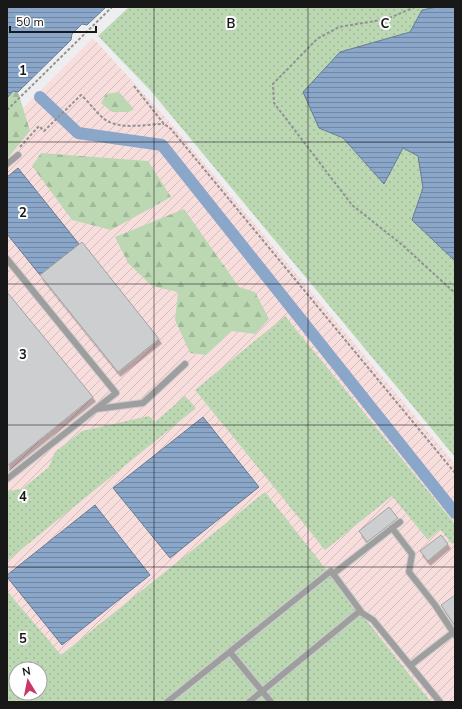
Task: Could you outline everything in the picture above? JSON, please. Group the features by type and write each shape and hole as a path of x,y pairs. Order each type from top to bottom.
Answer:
{"lane":[{"path":"7,164 18,155"},
{"path":"7,259 116,393 7,480"},
{"path":"95,409 143,403 185,364"},
{"path":"333,574 400,522"},
{"path":"392,528 412,554 409,572 435,605 454,633 411,665"},
{"path":"167,702 331,571 360,611 373,620 440,702"},
{"path":"249,702 360,611"},
{"path":"230,652 271,702"}],"path":[{"path":"7,110 112,7"},
{"path":"415,7 387,20 339,27 317,39 273,84 274,103 352,205 400,242 455,293"},
{"path":"134,86 455,474"},
{"path":"18,155 18,149 39,126 44,131 81,95 103,118 113,124 126,126 164,124"}],"shaded area":[{"path":"93,38 173,126 455,464 455,702 7,702 7,124"}],"green space":[{"path":"129,7 437,7 422,10 410,32 340,52 319,128 343,138 384,184 403,148 418,156 423,188 412,220 455,261 455,457 150,90 98,36"},
{"path":"13,91 18,92 30,131 7,159 7,98"},
{"path":"119,92 134,109 129,112 112,112 101,103 106,94"},
{"path":"41,153 148,161 171,197 111,230 72,220 32,166"},
{"path":"184,209 239,287 255,292 269,319 255,334 232,331 206,355 190,353 175,320 178,292 152,286 128,263 115,237"},
{"path":"285,316 455,524 455,542 452,544 440,529 428,540 392,496 325,550 195,390"},
{"path":"185,396 196,408 7,561 7,491 22,489 49,467 55,452 82,431 149,416 155,422"},
{"path":"265,492 431,702 7,702 7,591 61,655"}],"water":[{"path":"7,7 106,7 87,25 82,24 72,34 71,40 18,92 13,91 7,98"},
{"path":"437,7 455,7 455,261 412,220 423,188 418,156 403,148 384,184 343,138 319,128 303,92 340,52 410,32 422,10"},
{"path":"18,168 79,244 40,275 7,234 7,177"},
{"path":"203,417 259,487 170,558 113,488"},
{"path":"95,505 150,575 62,645 7,577 7,575"}],"building":[{"path":"82,242 159,339 118,372 40,275"},
{"path":"7,292 93,397 7,466"},
{"path":"389,507 398,518 367,542 359,531"},
{"path":"441,535 448,544 428,561 420,551"},
{"path":"455,595 455,626 441,605"}],"waterway":[{"path":"40,97 78,133 162,145 455,513"}]}
